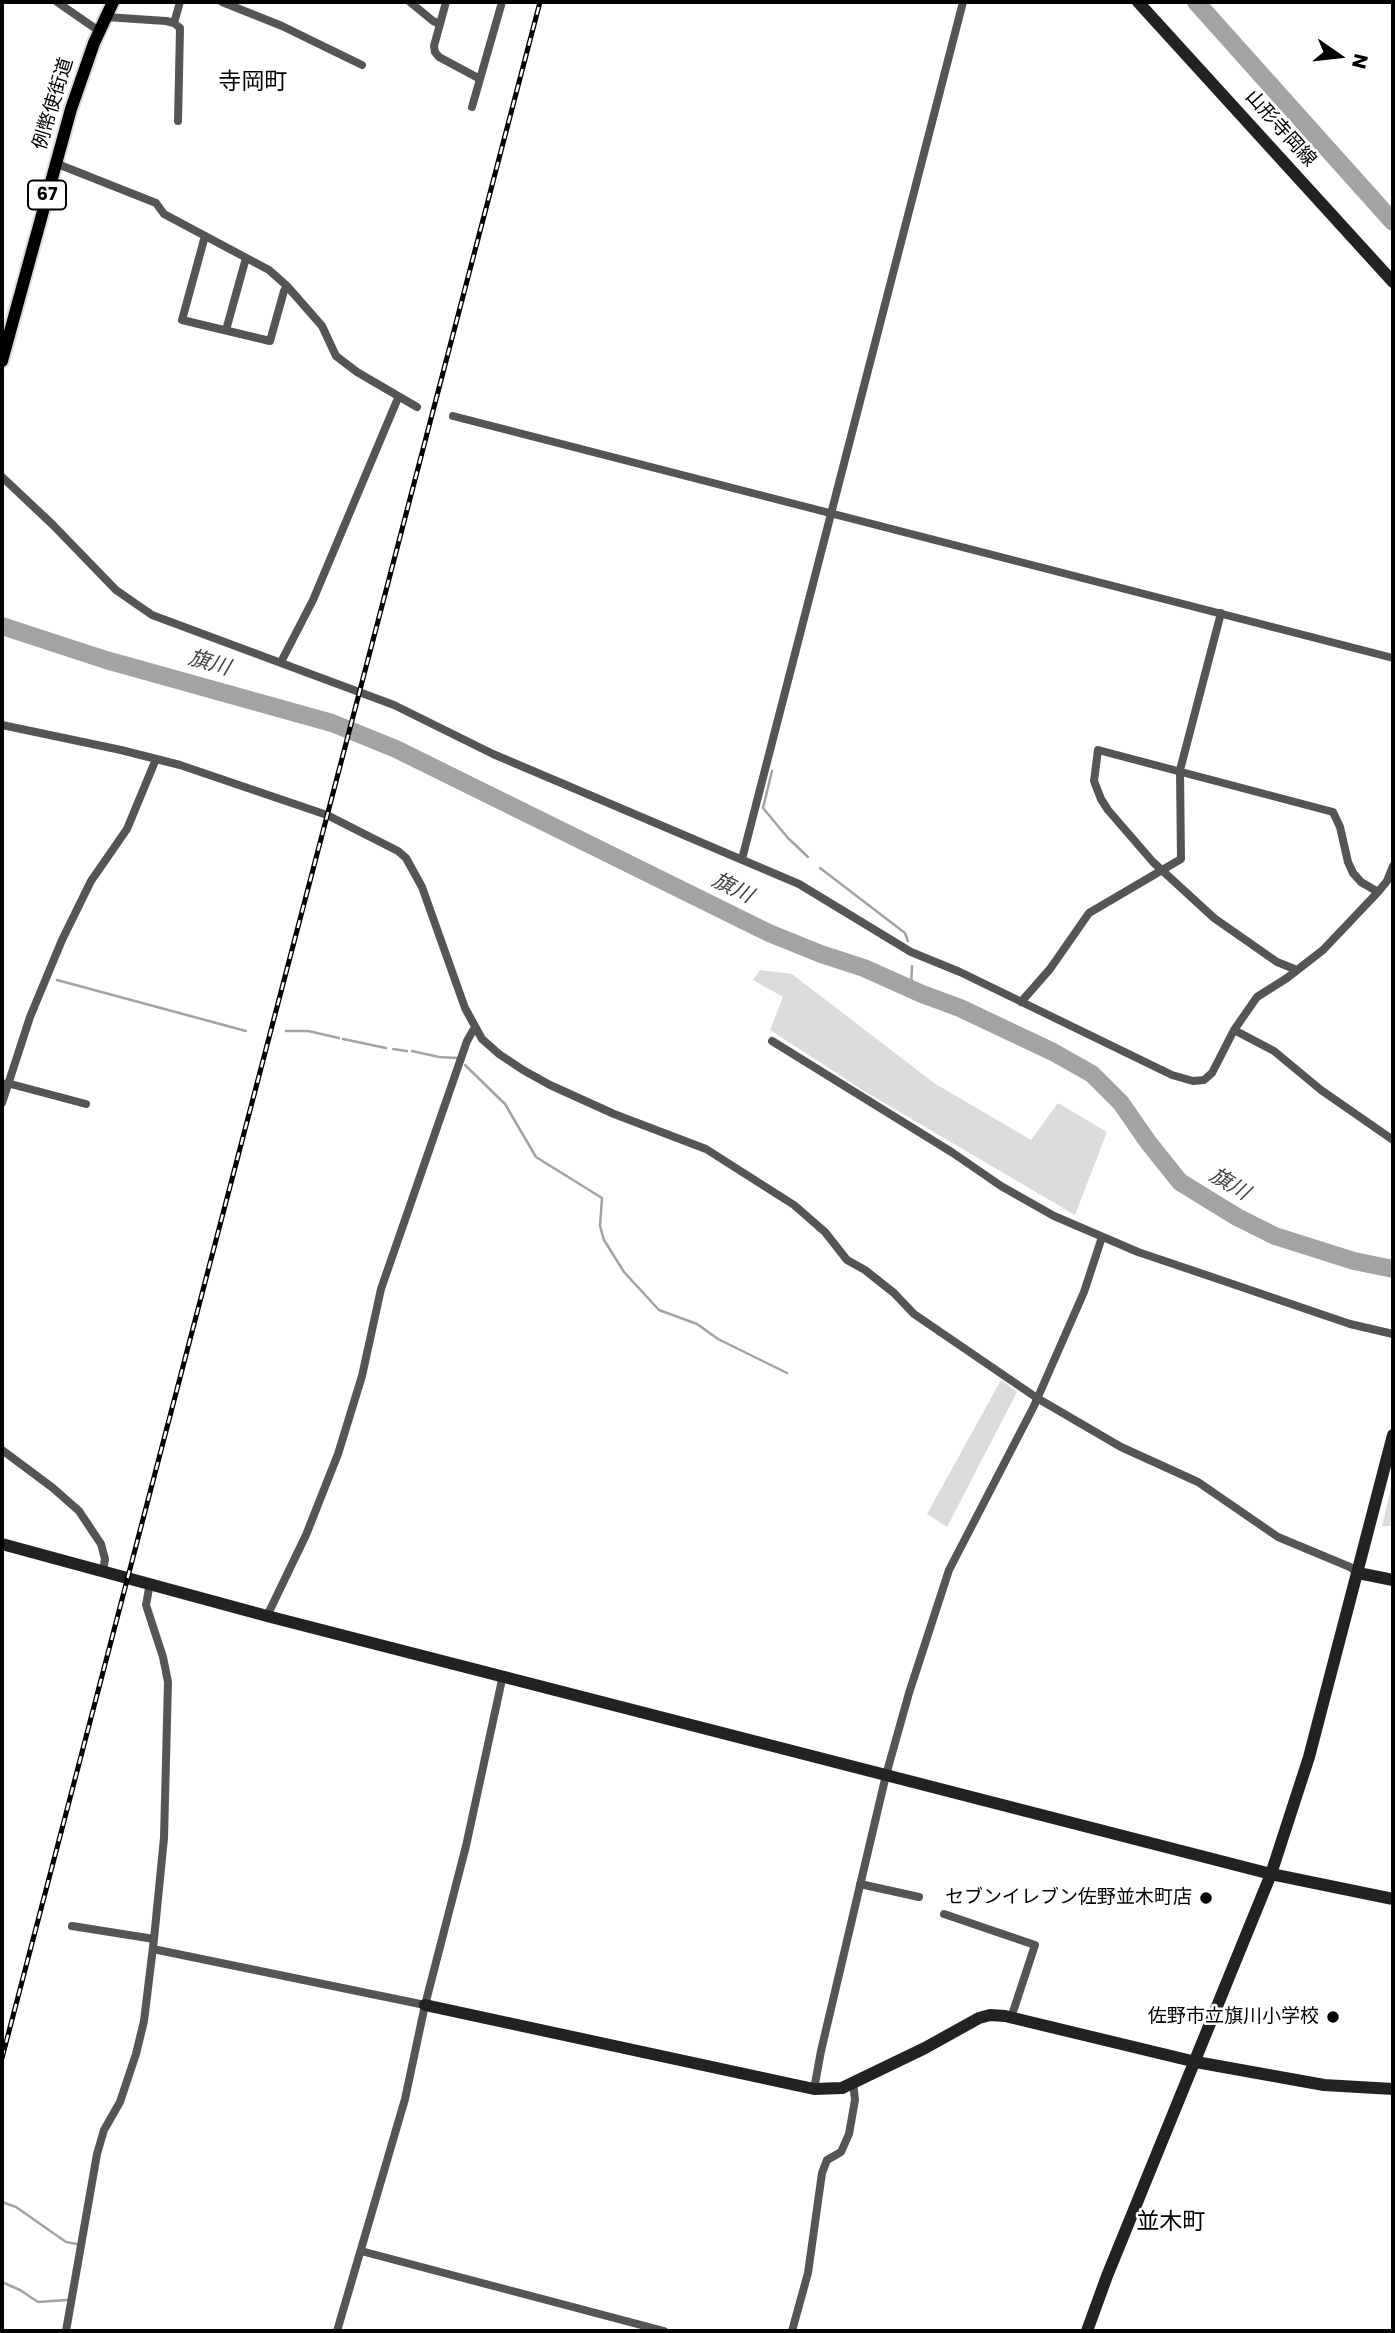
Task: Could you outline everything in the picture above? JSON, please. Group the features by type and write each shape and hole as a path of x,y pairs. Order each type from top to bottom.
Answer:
{"main road":[{"name":"67","path":"99,31 113,2"},
{"name":"例幣使街道","path":"2,361 55,163 79,82 99,31"}],"street":[{"path":"57,2 99,31"},
{"path":"174,23 180,2"},
{"path":"222,2 282,26 362,65"},
{"path":"411,2 440,24"},
{"path":"446,2 434,46 439,57 480,79"},
{"path":"472,107 502,2"},
{"path":"742,859 964,2"},
{"name":"山形寺岡線","path":"1138,2 1393,282"},
{"path":"106,17 174,23 180,28 178,121"},
{"path":"55,163 156,203 164,214 269,270 287,286 322,327 336,356 398,398 417,407"},
{"path":"205,236 182,320 270,341 287,286"},
{"path":"226,330 246,258"},
{"path":"281,662 313,600 398,398"},
{"path":"453,416 1393,658"},
{"path":"2,477 116,590 152,615 394,705 493,754 799,884 911,952 960,972 1172,1075 1193,1081 1204,1080 1212,1073 1234,1030 1257,997 1323,950 1390,880 1393,866"},
{"path":"1021,1002 1044,976 1089,914 1181,859 1180,770 1221,614"},
{"path":"2,724 156,759 222,779 327,815 398,851 406,858 422,887 461,1000 482,1039 490,1047 523,1070 614,1114 706,1149 794,1205 825,1232 847,1260 865,1270 894,1293 914,1314 1037,1398 1121,1447 1198,1482 1289,1543 1350,1567 1358,1573 1393,1580"},
{"path":"1297,970 1277,962 1245,941 1214,918 1162,871 1101,799 1094,781 1098,750 1334,812 1353,873 1361,882 1378,892"},
{"path":"2,1102 6,1083 38,996 62,940 91,881 127,829 156,759"},
{"path":"267,1616 330,1477 359,1384 381,1289 467,1041 475,1027"},
{"path":"1234,1030 1274,1051 1321,1090 1393,1140"},
{"path":"772,1041 953,1153 1001,1186 1054,1216 1139,1252 1350,1324 1393,1334"},
{"path":"6,1083 86,1104"},
{"path":"814,2089 886,1775 909,1693 951,1564 1037,1398 1084,1292 1102,1237"},
{"path":"1087,2331 1271,1874 1309,1757 1393,1434"},
{"path":"2,1450 79,1511 101,1544 105,1559 103,1571"},
{"path":"2,1544 267,1616 1271,1874 1393,1899"},
{"path":"66,2331 97,2154 104,2130 120,2102 136,2054 144,2021 154,1944 164,1838 168,1682 159,1642 146,1605 150,1583"},
{"path":"337,2331 398,2125 425,2005 466,1846 503,1675"},
{"path":"860,1884 919,1897"},
{"path":"944,1914 1035,1945 1011,2018"},
{"path":"72,1926 814,2089 842,2088 925,2048 979,2018 990,2015 1196,2062 1324,2085 1393,2089"},
{"path":"792,2331 808,2273 822,2173 827,2160 841,2152 849,2134 855,2100 853,2082"},
{"path":"361,2251 664,2331"}],"shaded area":[{"path":"760,970 792,974 934,1083 1031,1140 1058,1103 1107,1132 1075,1215 864,1091 770,1030 783,997 753,980"},
{"path":"1001,1380 1017,1392 947,1527 927,1514"},
{"path":"1393,1479 1393,1526 1382,1526"}],"waterway":[{"path":"1196,2 1393,222"},
{"name":"旗川","path":"2,626 106,660 332,723 396,749 769,933 864,968 960,1008 1053,1052 1092,1074 1121,1103 1180,1182 1237,1217 1275,1236 1354,1261 1393,1269"},
{"path":"772,771 763,808 808,857"},
{"path":"820,868 905,933 908,941"},
{"path":"911,989 912,966"},
{"path":"57,980 246,1031"},
{"path":"286,1031 308,1031 339,1038"},
{"path":"343,1039 386,1048"},
{"path":"393,1049 407,1051"},
{"path":"412,1051 457,1058"},
{"path":"465,1065 505,1104 536,1157 602,1198 600,1226 604,1240 624,1272 659,1310 697,1324 718,1339 787,1373"},
{"path":"2,2202 16,2207 66,2242 77,2244"},
{"path":"2,2282 38,2302 67,2300"}],"railway":[{"path":"2,2058 540,2"}],"place":[{"name":"セブンイレブン佐野並木町店","path":"1206,1898"},
{"name":"佐野市立旗川小学校","path":"1333,2017"}],"district":[{"name":"寺岡町","path":"253,83"},
{"name":"並木町","path":"1171,2223"}]}
